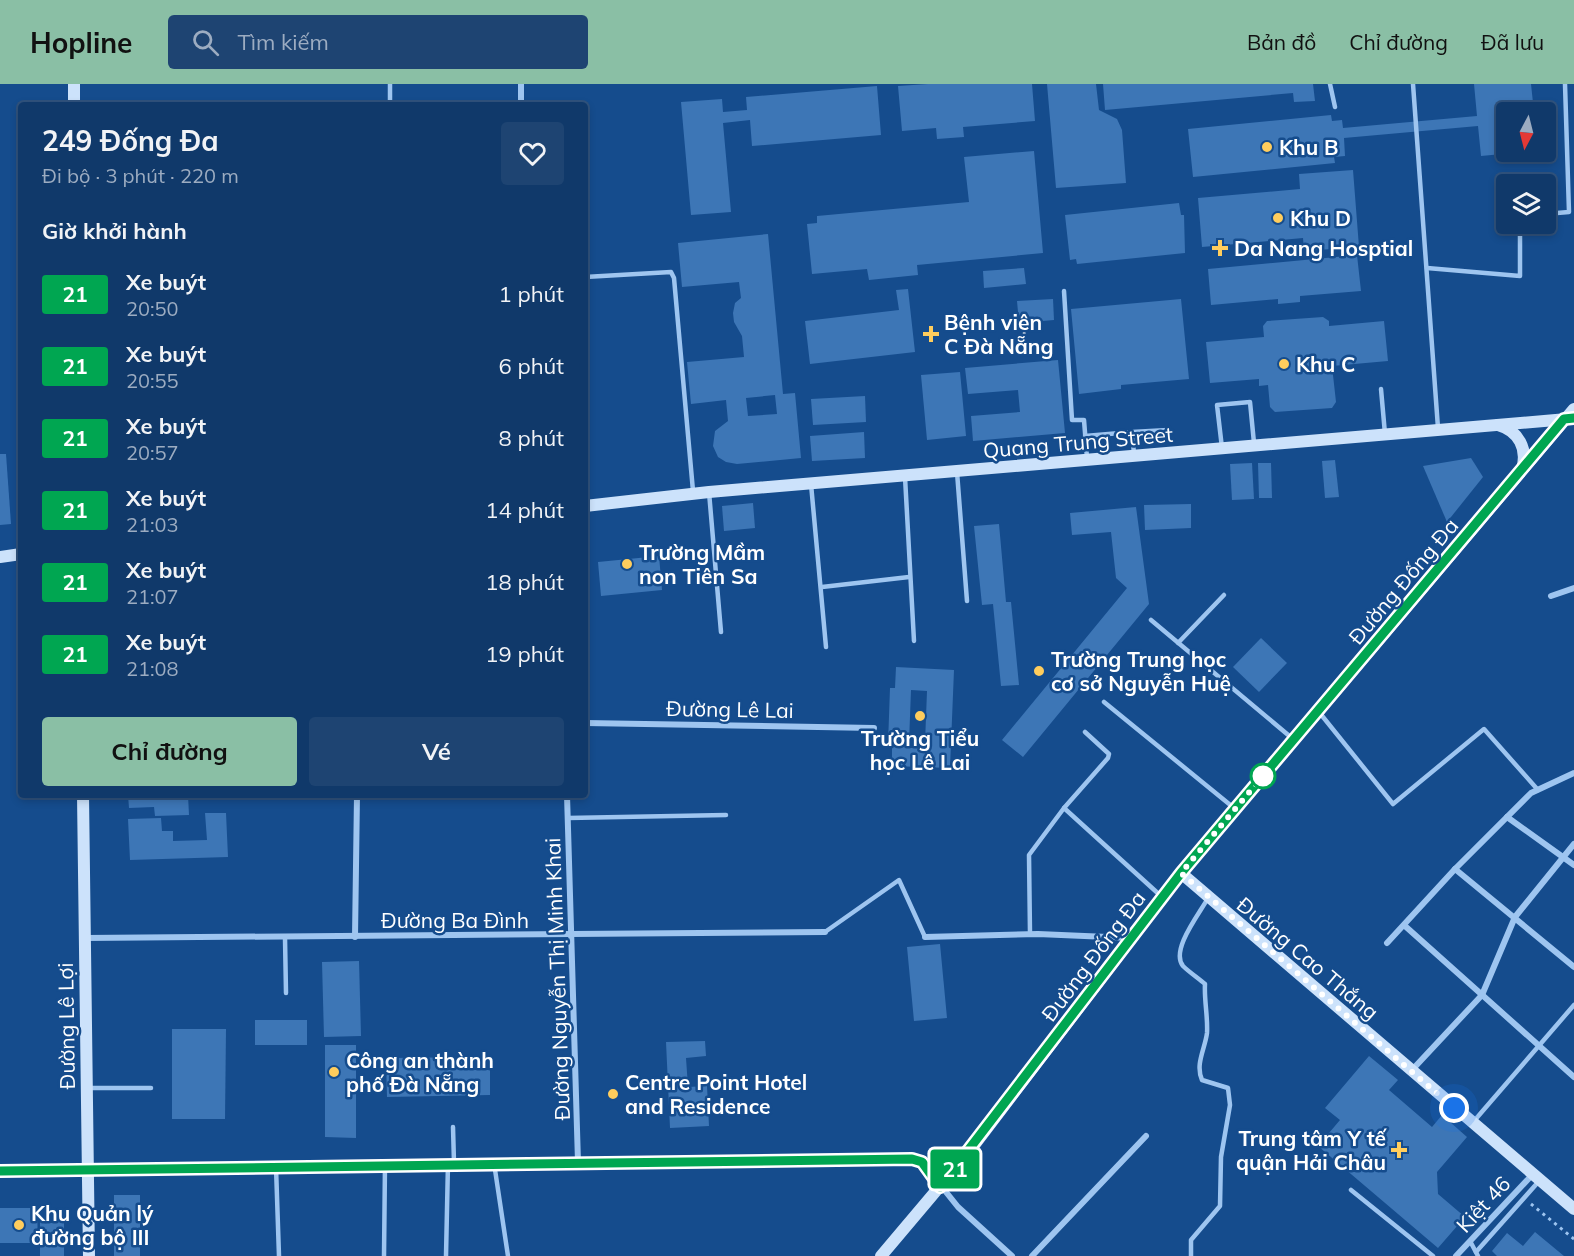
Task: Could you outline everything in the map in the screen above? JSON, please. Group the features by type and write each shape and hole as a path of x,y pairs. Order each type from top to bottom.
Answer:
{"main road":[{"path":"74,84 74,102"},
{"name":"Đường Đống Đa","path":"881,1256 940,1187 1181,873 1521,470 1569,419 1574,409"},
{"name":"Quang Trung Street","path":"588,506 709,492 1569,419"},
{"path":"1497,425 1507,428 1521,441 1524,461 1521,470"},
{"path":"0,557 18,554"},
{"name":"Đường Lê Lợi","path":"83,798 89,1256"},
{"name":"Đường Cao Thắng","path":"1181,873 1574,1209"}],"street":[{"path":"520,84 521,102"},
{"path":"1551,596 1574,588"},
{"name":"Đường Lê Lai","path":"588,723 874,728"},
{"path":"1387,943 1455,869 1531,793 1573,775"},
{"path":"355,937 357,798"},
{"name":"Đường Nguyễn Thị Minh Khai","path":"567,798 579,1162"},
{"path":"1507,817 1574,865"},
{"path":"1412,1071 1482,995 1515,917 1574,844"},
{"path":"1455,869 1574,967"},
{"path":"1405,926 1574,1077"},
{"name":"Đường Ba Đình","path":"84,938 573,936 825,932"},
{"path":"925,937 1030,933 1132,938"},
{"path":"1032,1256 1146,1136"},
{"path":"0,1171 451,1163 912,1159 922,1162 940,1187 1012,1256"},
{"name":"Kiệt 46","path":"1456,1256 1536,1177"}],"lane":[{"path":"390,84 390,102"},
{"path":"1330,84 1335,107"},
{"path":"1413,84 1438,430"},
{"path":"1556,213 1569,212 1565,84"},
{"path":"1427,268 1520,276 1520,234"},
{"path":"588,277 671,272 674,278 693,494"},
{"path":"1064,291 1072,420 1084,420 1088,461"},
{"path":"1381,389 1385,434"},
{"path":"1222,449 1217,405 1250,402 1254,446"},
{"path":"1085,436 1168,430"},
{"path":"1132,432 1134,456"},
{"path":"957,472 967,601"},
{"path":"905,477 914,641"},
{"path":"811,484 826,647"},
{"path":"709,492 721,632"},
{"path":"822,586 909,577"},
{"path":"1179,643 1224,595"},
{"path":"1151,620 1295,740"},
{"path":"1104,702 1234,809"},
{"path":"1319,711 1393,804 1484,729 1538,790"},
{"path":"1030,933 1029,855 1064,808 1108,758 1109,754 1085,732"},
{"path":"1064,808 1162,897"},
{"path":"568,818 726,815"},
{"path":"825,932 899,880 925,937"},
{"path":"1191,1256 1191,1240 1220,1206 1221,1156 1230,1105 1228,1088 1202,1080 1198,1071 1207,1031 1204,1006 1205,984 1182,964 1179,955 1186,934 1208,898"},
{"path":"285,938 286,993"},
{"path":"1472,1123 1574,1005"},
{"path":"86,1088 151,1088"},
{"path":"446,1256 453,1127"},
{"path":"494,1163 508,1256"},
{"path":"384,1256 385,1164"},
{"path":"276,1167 279,1256"},
{"path":"1470,1241 1477,1254 1524,1199 1536,1177"},
{"path":"1351,1190 1433,1256"}],"path":[{"path":"1524,1199 1574,1239"}],"building":[{"path":"1032,84 1035,121 963,127 964,137 937,139 936,128 902,131 898,86"},
{"path":"1047,84 1096,84 1099,110 1117,119 1122,130 1126,183 1056,188"},
{"path":"1103,84 1313,84 1315,101 1294,102 1293,93 1105,110"},
{"name":"Khu B","path":"1474,84 1531,84 1533,102 1496,102 1496,155 1481,156 1478,126 1344,138 1345,156 1334,157 1335,163 1193,177 1188,129 1331,115 1332,121 1342,120 1343,128 1477,116"},
{"path":"877,86 881,135 752,146 750,120 723,123 731,212 691,215 681,102 722,99 723,112 747,110 746,97"},
{"path":"1034,151 1043,253 917,265 918,275 869,280 867,269 812,274 807,224 817,223 817,216 969,202 964,157"},
{"name":"Khu D","path":"1353,170 1359,247 1304,251 1303,238 1202,247 1198,198 1300,189 1299,174"},
{"path":"1179,203 1181,215 1184,215 1185,253 1077,264 1076,259 1070,260 1065,215"},
{"path":"768,234 783,394 795,393 801,458 737,464 726,462 718,457 713,446 715,431 728,421 726,400 691,404 687,362 744,357 742,336 734,322 733,313 735,303 741,298 739,282 682,287 678,243","holes":["775,395 777,414 748,416 746,398"]},
{"path":"1357,255 1361,291 1300,296 1300,302 1278,304 1278,299 1211,305 1208,269"},
{"path":"1024,268 1026,284 984,288 983,271"},
{"path":"908,289 915,352 810,364 805,321 899,310 896,290"},
{"path":"1053,299 1054,320 1019,323 1017,301"},
{"path":"1181,299 1189,379 1121,385 1121,389 1079,394 1071,309"},
{"name":"Khu C","path":"1323,317 1329,321 1329,326 1384,321 1388,361 1332,366 1336,402 1332,408 1275,412 1270,407 1268,385 1259,386 1259,379 1210,383 1206,342 1264,337 1263,326 1267,321"},
{"path":"1058,360 1065,433 973,441 971,416 1020,412 1018,390 968,394 965,368"},
{"path":"960,372 966,436 927,440 921,375"},
{"path":"865,396 866,422 813,425 811,399"},
{"path":"864,432 865,458 812,461 810,436"},
{"path":"0,454 6,454 11,524 0,525"},
{"path":"1471,458 1483,477 1447,522 1423,466"},
{"path":"1335,460 1339,497 1325,498 1322,461"},
{"path":"1252,463 1254,499 1232,500 1230,464"},
{"path":"1258,463 1271,463 1272,498 1259,498"},
{"path":"753,503 755,528 724,531 722,506"},
{"path":"1191,504 1191,528 1145,530 1144,505"},
{"path":"1136,507 1149,604 1023,757 1002,740 1127,588 1116,578 1111,532 1072,535 1070,513"},
{"path":"999,524 1006,602 1011,602 1019,685 1001,686 993,604 982,605 974,526"},
{"path":"659,556 662,590 601,596 598,562"},
{"path":"1261,638 1287,663 1259,692 1233,667"},
{"name":"Trường Tiểu học Lê Lai","path":"896,667 954,670 950,768 892,766 892,744 888,744 890,688 895,688","holes":["911,690 927,691 925,743 909,743"]},
{"path":"128,798 188,798 189,815 155,816 154,807 129,808"},
{"path":"205,813 226,813 228,857 130,860 128,819 161,818 162,831 173,831 173,841 207,840"},
{"path":"940,944 947,1018 914,1021 907,947"},
{"path":"359,961 361,1036 324,1037 322,962"},
{"path":"255,1020 307,1020 307,1045 255,1045"},
{"path":"172,1029 226,1029 225,1119 172,1119"},
{"path":"705,1041 706,1056 686,1058 688,1087 707,1086 709,1126 670,1128 666,1042"},
{"path":"325,1045 356,1045 356,1138 325,1137"},
{"name":"Trung tâm Y tế quận Hải Châu","path":"1369,1056 1398,1080 1389,1090 1432,1127 1442,1115 1467,1137 1437,1172 1438,1194 1465,1217 1438,1248 1318,1146 1340,1120 1325,1108"},
{"path":"490,1057 490,1095 387,1097 386,1058"},
{"path":"114,1195 140,1195 140,1256 114,1256"},
{"name":"Khu Quản lý đường bộ III","path":"0,1208 37,1208 38,1243 0,1243"},
{"path":"40,1219 64,1219 64,1256 40,1256"},
{"path":"1535,1232 1564,1256 1497,1256 1492,1251 1507,1233 1523,1246"}],"bus line":[{"name":"21","path":"0,1171 448,1163 916,1159 922,1162 940,1187 1181,873 1564,419 1574,418"}],"place":[{"name":"Khu B","path":"1267,147"},
{"name":"Khu D","path":"1278,218"},
{"name":"Da Nang Hosptial","path":"1220,248"},
{"name":"Bệnh viện C Đà Nẵng","path":"931,334"},
{"name":"Khu C","path":"1284,364"},
{"name":"Trường Mầm non Tiên Sa","path":"627,564"},
{"name":"Trường Trung học cơ sở Nguyễn Huệ","path":"1039,671"},
{"name":"Trường Tiểu học Lê Lai","path":"920,716"},
{"name":"Công an thành phố Đà Nẵng","path":"334,1072"},
{"name":"Centre Point Hotel and Residence","path":"613,1094"},
{"name":"Trung tâm Y tế quận Hải Châu","path":"1399,1150"},
{"name":"Khu Quản lý đường bộ III","path":"19,1225"}],"route":[{"path":"1263,776 1181,873 1454,1108"}]}
